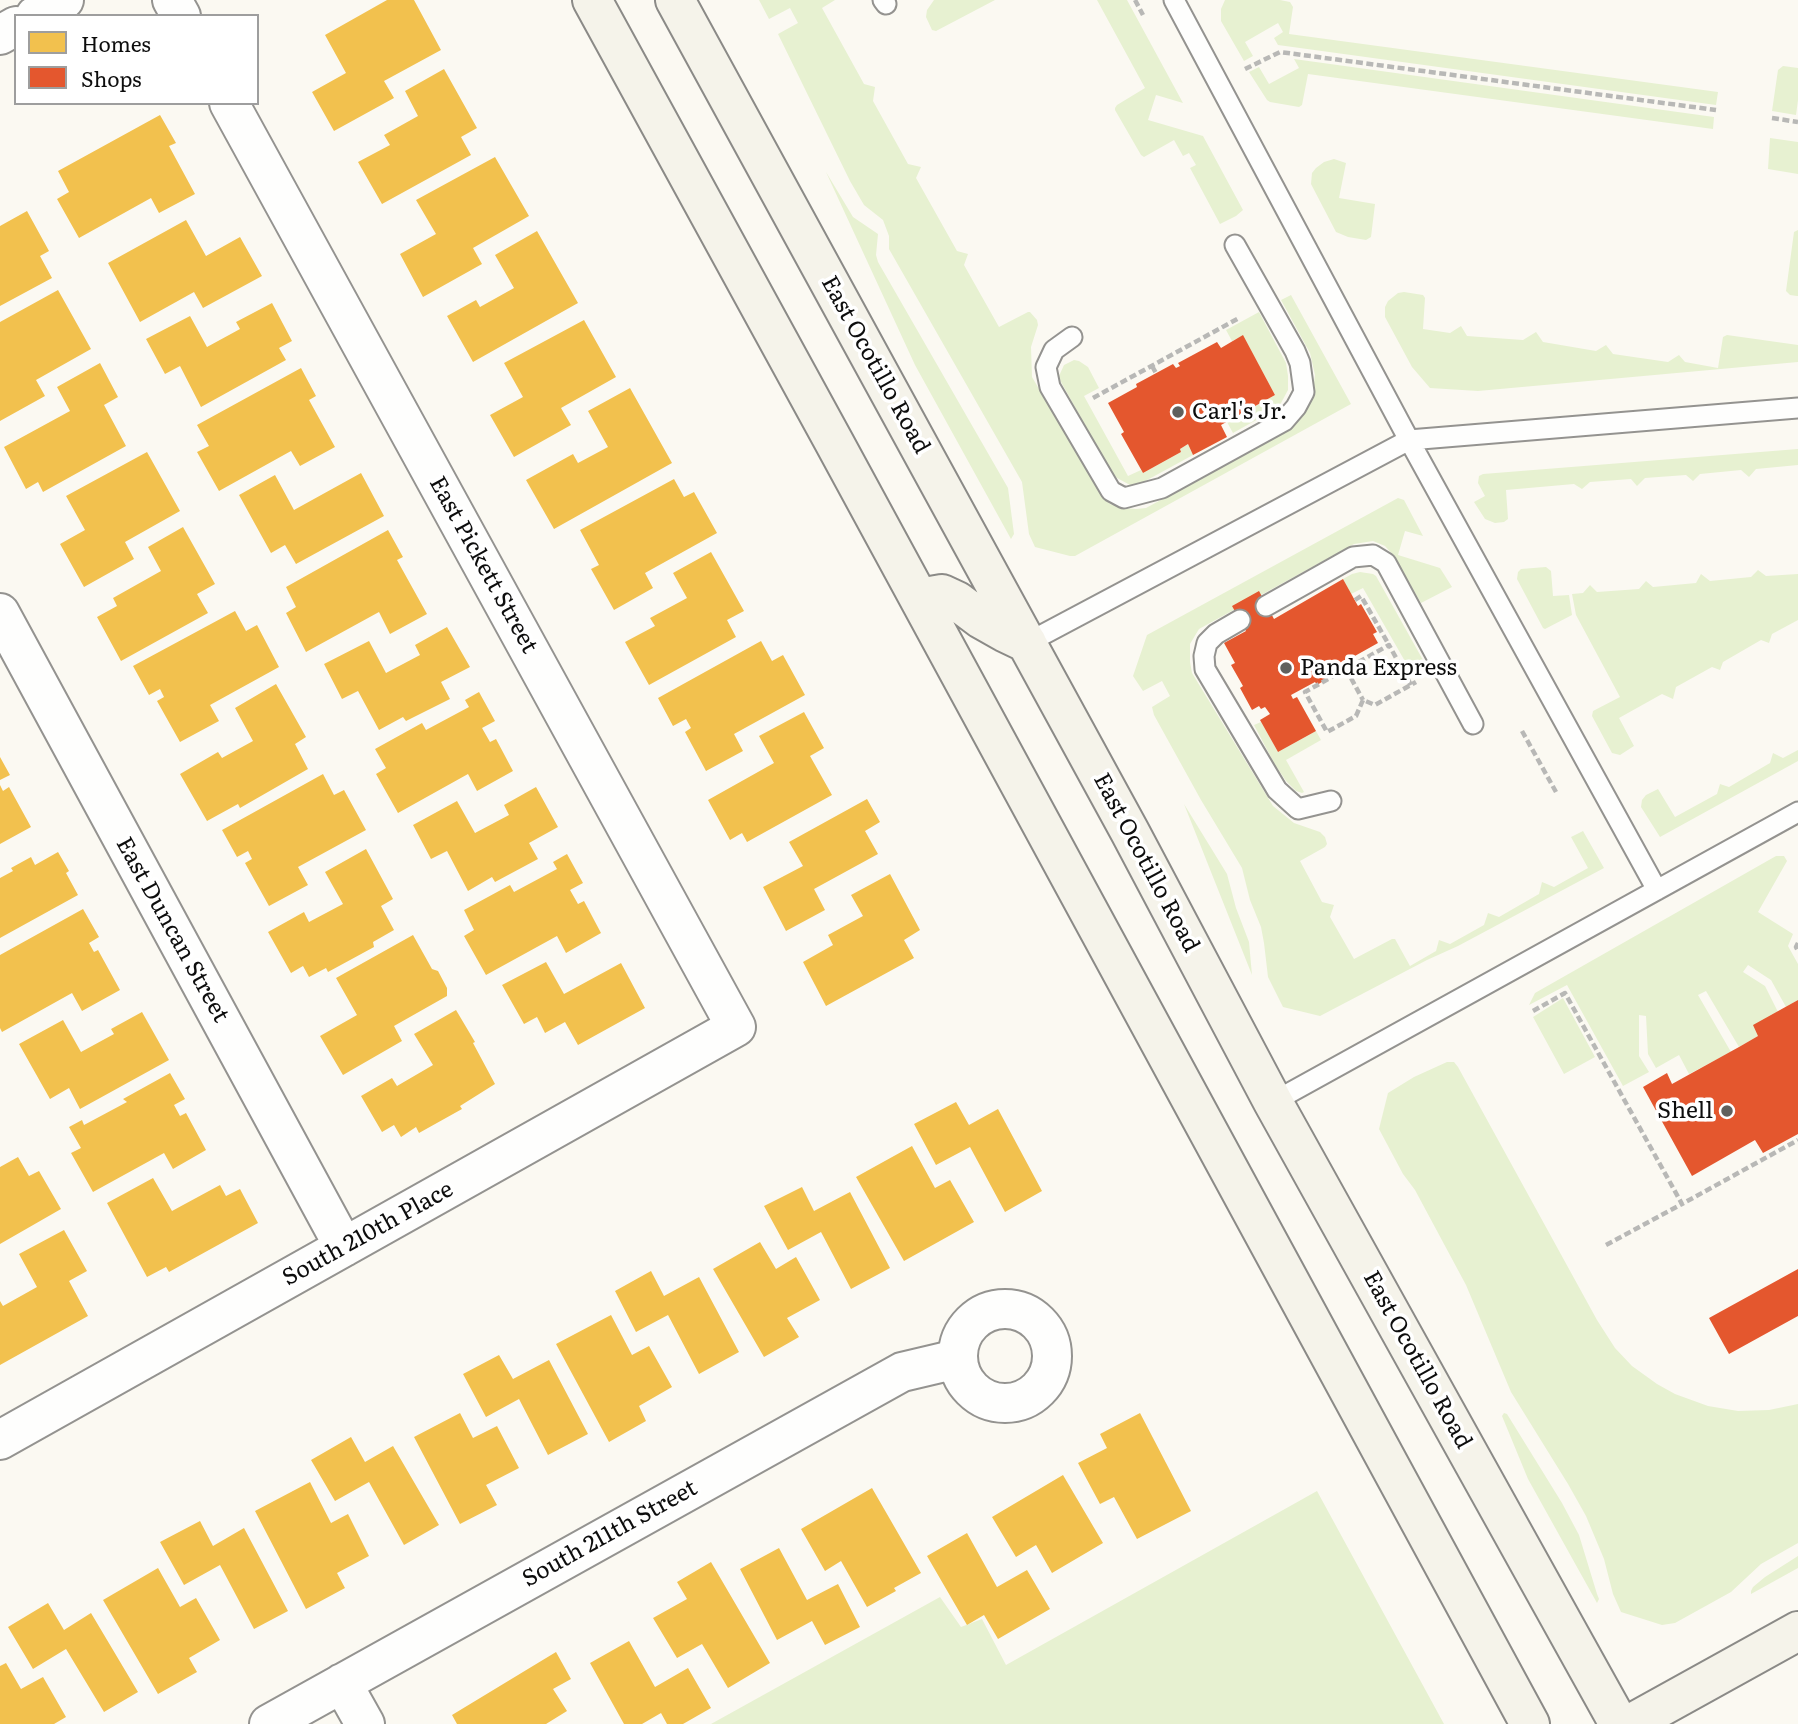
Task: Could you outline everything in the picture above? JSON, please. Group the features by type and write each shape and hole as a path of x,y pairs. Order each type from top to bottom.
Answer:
{"main road":[{"path":"592,0 1530,1724"},
{"name":"East Ocotillo Road","path":"675,0 1130,832 1273,1102 1619,1724"},
{"path":"919,598 942,594 1027,643"},
{"path":"1630,1724 1798,1631"}],"street":[{"path":"39,14 64,0"},
{"name":"East Pickett Street","path":"230,105 736,1027"},
{"name":"East Duncan Street","path":"0,613 344,1247"},
{"name":"South 210th Place","path":"0,1440 736,1027"},
{"name":"South 211th Street","path":"269,1724 902,1371 957,1359"},
{"path":"342,1683 365,1724"}],"lane":[{"path":"1174,0 1409,440 1657,890"},
{"path":"1072,337 1054,350 1046,367 1050,387 1111,491 1124,498 1162,488 1284,421 1296,408 1304,392 1300,363 1235,246"},
{"path":"1027,643 1409,440 1798,408"},
{"path":"1266,606 1353,556 1373,555 1386,563 1473,724"},
{"path":"1240,620 1216,634 1207,643 1205,669 1277,790 1298,809 1331,801"},
{"path":"1273,1102 1798,812"}],"path":[{"path":"1219,83 1280,52 1716,110"},
{"path":"1772,118 1798,122"},
{"path":"1090,400 1244,316"},
{"path":"1152,366 1156,373"},
{"path":"1355,600 1362,596 1410,685"},
{"path":"1363,700 1356,716 1327,732 1304,692 1389,645"},
{"path":"1346,669 1363,700 1375,705 1420,680"},
{"path":"1522,731 1556,792"},
{"path":"1798,943 1798,951"},
{"path":"1533,1011 1565,993 1682,1204"},
{"path":"1606,1245 1798,1140"}],"green space":[{"path":"759,0 835,0 822,8 864,84 875,87 873,101 908,164 921,167 916,178 957,251 968,254 964,265 999,327 1028,312 1037,320 1031,347 1032,377 1101,494 1110,504 1124,508 1146,508 1288,431 1299,420 1311,399 1315,375 1310,353 1281,300 1291,295 1351,404 1075,556 1035,547 1029,534 1022,482 889,249 889,236 883,220 864,205 850,181 778,34 798,23 790,8 769,19"},
{"path":"934,0 995,0 936,31 932,30 926,17"},
{"path":"1097,0 1127,0 1183,103 1156,95 1148,120 1203,136 1243,210 1236,216 1220,224 1190,168 1196,165 1189,153 1183,156 1174,140 1144,157 1141,155 1115,108 1145,88"},
{"path":"1225,0 1290,2 1293,7 1289,34 1718,92 1716,105 1278,45 1274,38 1283,32 1278,23 1245,42 1253,56 1244,61 1221,21 1221,9"},
{"path":"1294,59 1714,117 1713,129 1308,74 1302,105 1299,107 1270,102 1249,72 1259,67 1269,84 1299,68"},
{"path":"1783,66 1798,68 1796,115 1772,111 1778,70"},
{"path":"1770,138 1798,142 1798,174 1768,169"},
{"path":"1334,159 1346,163 1339,198 1375,204 1371,237 1366,240 1336,232 1311,184 1312,173 1316,168"},
{"path":"826,172 853,217 878,234 878,262 1008,488 1014,534 1011,539 915,365"},
{"path":"1798,230 1797,296 1786,291 1794,232"},
{"path":"1404,292 1423,295 1425,298 1423,329 1450,333 1461,326 1467,336 1523,340 1536,332 1543,342 1596,351 1606,345 1613,354 1668,362 1679,355 1685,362 1718,368 1723,337 1727,335 1798,345 1798,362 1478,391 1430,388 1412,367 1385,317 1388,301"},
{"path":"1259,312 1286,363 1288,390 1276,409 1233,433 1227,422 1275,395 1243,336 1232,341 1226,330"},
{"path":"1074,360 1088,367 1099,388 1084,396 1128,476 1141,470 1143,473 1181,452 1180,449 1188,444 1193,455 1138,485 1132,486 1117,478 1111,472 1061,382 1059,376 1064,365"},
{"path":"1798,449 1798,465 1756,469 1749,477 1741,470 1700,474 1693,481 1686,475 1645,478 1637,486 1631,479 1590,482 1582,489 1574,484 1506,490 1508,519 1504,522 1495,523 1485,519 1474,502 1485,496 1478,483 1479,476 1483,474"},
{"path":"1398,498 1404,500 1423,536 1405,531 1398,555 1440,568 1452,587 1421,603 1385,546 1373,541 1354,544 1199,629 1190,644 1192,673 1273,806 1294,823 1320,832 1325,837 1325,847 1300,861 1322,902 1334,905 1330,917 1354,959 1395,939 1410,966 1436,951 1439,940 1450,944 1484,925 1488,913 1499,917 1539,894 1542,882 1554,887 1588,868 1571,837 1583,831 1604,868 1320,1016 1283,1007 1268,977 1261,927 1250,900 1242,868 1154,715 1152,707 1170,696 1162,681 1143,691 1133,676 1147,635"},
{"path":"1546,567 1551,571 1553,596 1569,595 1572,615 1545,629 1517,579 1521,569"},
{"path":"1758,570 1766,576 1798,574 1798,620 1772,634 1769,643 1761,640 1723,662 1720,670 1712,667 1676,687 1673,699 1662,694 1619,718 1634,746 1620,755 1612,753 1592,716 1593,711 1620,697 1576,615 1572,594 1583,593 1590,585 1597,592 1639,589 1646,581 1653,587 1696,583 1701,574 1710,581 1751,577"},
{"path":"1360,572 1376,576 1428,669 1414,677 1363,588 1351,594 1343,579"},
{"path":"1261,722 1278,752 1316,731 1321,740 1286,760 1304,792 1296,791 1274,763 1254,725"},
{"path":"1798,750 1798,761 1660,837 1641,807 1646,795 1658,789 1675,817 1717,794 1720,784 1729,787 1770,763 1773,753 1783,758"},
{"path":"1184,804 1227,874 1249,942 1252,975"},
{"path":"1776,856 1784,856 1787,861 1758,912 1793,934 1788,946 1798,964 1798,1000 1786,1007 1771,980 1748,965 1743,972 1765,986 1778,1012 1758,1036 1739,1047 1706,991 1698,995 1731,1052 1689,1074 1679,1055 1656,1068 1648,1054 1646,1016 1639,1015 1639,1056 1649,1072 1623,1086 1567,985 1529,1005 1535,993"},
{"path":"1563,998 1595,1057 1564,1074 1533,1017"},
{"path":"1447,1062 1454,1062 1458,1067 1597,1320 1615,1348 1632,1366 1675,1394 1708,1406 1738,1411 1769,1410 1798,1404 1798,1543 1761,1564 1731,1592 1675,1623 1662,1625 1621,1612 1613,1594 1604,1559 1586,1516 1511,1392 1466,1285 1379,1129 1388,1093"},
{"path":"1504,1413 1562,1503 1579,1535 1599,1599 1597,1603 1528,1479 1502,1416"},
{"path":"1317,1491 1444,1724 711,1724 940,1597 961,1627 982,1619 1006,1665"},
{"path":"1798,1556 1798,1568 1751,1594 1753,1587 1765,1577"}],"building: Homes":[{"path":"387,0 414,0 441,50 384,81 394,98 334,131 312,92 346,73 325,35"},
{"path":"444,69 477,128 461,137 471,155 382,204 358,162 390,145 384,135 418,116 405,91"},
{"path":"160,115 176,143 169,146 195,194 159,213 151,198 79,238 57,199 69,192 58,171"},
{"path":"495,157 529,216 473,248 482,264 423,297 400,254 436,234 416,200"},
{"path":"27,211 49,251 40,256 52,278 0,306 0,226"},
{"path":"186,220 206,256 240,237 262,276 203,308 194,292 140,322 108,263"},
{"path":"537,231 578,303 473,362 447,316 476,300 480,307 514,288 495,255"},
{"path":"58,290 91,349 36,380 45,396 0,421 0,322"},
{"path":"272,303 292,341 279,348 286,360 201,407 180,366 165,374 146,339 190,316 207,347 240,329 236,322"},
{"path":"584,320 616,377 561,408 571,425 514,457 490,415 523,397 504,363"},
{"path":"100,363 118,397 104,405 126,446 43,492 38,482 26,489 4,447 70,411 57,387"},
{"path":"301,368 316,396 309,400 335,447 300,466 291,451 219,491 197,452 209,446 197,425"},
{"path":"630,388 672,463 554,529 526,480 573,454 578,463 608,447 588,411"},
{"path":"147,452 180,511 125,542 134,559 84,587 60,544 85,530 66,496"},
{"path":"361,473 384,516 296,564 285,545 271,553 239,495 275,475 294,510"},
{"path":"674,479 684,497 694,492 717,533 645,573 653,588 614,610 591,569 599,565 580,530"},
{"path":"183,527 215,584 197,594 208,613 121,661 97,617 117,606 113,598 161,571 148,547"},
{"path":"388,530 403,557 397,560 427,614 390,634 379,612 306,652 286,613 296,607 286,587"},
{"path":"711,552 744,611 727,620 736,637 649,685 625,642 655,626 650,618 687,598 673,573"},
{"path":"235,611 246,631 257,625 279,667 210,705 219,721 180,742 157,701 164,697 160,689 149,695 133,666"},
{"path":"447,627 470,667 441,682 450,699 406,721 403,717 379,730 358,691 342,699 324,664 369,641 386,673 420,655 415,645"},
{"path":"761,641 772,661 783,655 805,695 734,734 743,751 706,771 685,732 691,728 686,719 673,726 658,698"},
{"path":"276,684 306,737 295,744 308,769 240,808 238,804 207,821 180,774 218,752 222,758 253,741 235,708"},
{"path":"479,692 495,721 482,728 490,742 496,739 513,771 477,791 468,774 398,813 376,774 386,768 375,749 422,723 426,730 469,707 465,700"},
{"path":"804,712 824,748 810,756 832,795 747,842 742,833 730,840 708,800 774,763 759,736"},
{"path":"0,757 10,775 0,780"},
{"path":"323,774 334,795 344,790 366,830 298,867 308,885 269,906 245,863 252,859 248,851 237,857 222,830"},
{"path":"0,785 3,791 9,787 31,827 0,844"},
{"path":"536,787 558,827 529,843 538,859 495,882 492,877 468,891 447,851 431,859 413,825 457,801 475,833 509,815 504,805"},
{"path":"867,799 880,822 865,831 878,854 814,889 825,910 786,931 763,887 803,866 789,842"},
{"path":"366,849 393,899 381,906 394,930 373,942 374,947 328,972 326,968 309,977 303,966 291,973 268,932 304,912 309,922 343,904 325,872"},
{"path":"58,852 78,895 0,938 0,878 13,871 11,868 31,857 35,865"},
{"path":"567,854 583,883 570,890 578,904 584,901 601,933 566,953 557,936 486,975 464,936 474,930 464,910 510,885 514,892 557,869 553,862"},
{"path":"890,874 920,930 904,940 914,958 826,1006 803,962 833,945 828,935 863,916 851,895"},
{"path":"83,909 99,937 89,943 94,952 98,950 120,990 82,1011 72,993 2,1032 0,955"},
{"path":"413,935 432,969 438,971 447,988 447,996 394,1026 402,1041 343,1075 320,1036 357,1015 336,978"},
{"path":"546,962 564,994 621,963 645,1008 578,1045 565,1022 545,1033 537,1017 524,1024 502,985"},
{"path":"456,1010 495,1084 460,1106 462,1109 419,1133 416,1127 401,1137 394,1125 382,1132 361,1096 392,1078 397,1086 433,1065 414,1034"},
{"path":"142,1012 169,1060 80,1109 69,1088 50,1099 19,1044 63,1020 81,1052 114,1034 111,1029"},
{"path":"170,1073 185,1099 174,1105 180,1116 186,1113 206,1150 173,1169 164,1153 93,1192 71,1153 81,1148 69,1127 82,1120 84,1125 127,1102 123,1099"},
{"path":"956,1102 969,1125 998,1109 1042,1191 1005,1212 970,1147 936,1165 914,1124"},
{"path":"912,1146 935,1188 950,1180 974,1222 904,1261 856,1177"},
{"path":"18,1157 29,1176 39,1171 61,1209 0,1244 0,1167"},
{"path":"153,1178 172,1211 220,1185 226,1196 240,1189 258,1223 169,1272 166,1267 147,1277 107,1203"},
{"path":"802,1187 814,1211 850,1192 890,1268 851,1289 821,1232 788,1250 764,1206"},
{"path":"64,1230 87,1271 69,1281 88,1316 0,1365 0,1301 3,1306 37,1287 19,1254"},
{"path":"760,1242 776,1269 796,1257 820,1300 787,1318 799,1337 764,1357 713,1269"},
{"path":"651,1271 664,1296 699,1277 739,1352 699,1374 668,1315 636,1332 615,1291"},
{"path":"611,1315 632,1355 649,1346 672,1387 639,1406 646,1421 609,1442 556,1344"},
{"path":"499,1355 513,1379 549,1360 588,1434 548,1455 519,1399 486,1417 463,1374"},
{"path":"460,1413 473,1438 497,1426 519,1468 486,1485 497,1505 460,1524 414,1437"},
{"path":"1140,1413 1191,1511 1137,1539 1114,1497 1100,1504 1078,1463 1107,1448 1100,1434"},
{"path":"351,1437 365,1462 393,1446 439,1525 404,1545 369,1482 335,1501 311,1460"},
{"path":"1063,1475 1103,1543 1052,1573 1036,1545 1016,1557 992,1517"},
{"path":"310,1482 331,1523 348,1514 369,1556 337,1573 345,1588 306,1609 255,1511"},
{"path":"872,1488 921,1573 867,1607 841,1561 825,1571 801,1529"},
{"path":"200,1521 213,1546 244,1528 288,1611 254,1629 220,1565 184,1585 160,1542"},
{"path":"967,1533 997,1587 1027,1570 1050,1609 998,1639 984,1615 967,1625 927,1556"},
{"path":"779,1548 807,1600 838,1584 860,1627 825,1645 812,1621 777,1640 740,1569"},
{"path":"711,1562 770,1663 728,1688 702,1644 677,1658 653,1618 687,1599 677,1582"},
{"path":"158,1568 180,1607 196,1598 220,1640 189,1658 197,1672 158,1694 103,1600"},
{"path":"48,1603 64,1630 91,1613 138,1692 104,1712 66,1649 33,1669 8,1627"},
{"path":"629,1641 655,1687 688,1668 711,1708 683,1724 667,1724 661,1713 642,1724 624,1724 590,1663"},
{"path":"556,1652 571,1679 553,1689 567,1711 546,1724 457,1724 452,1715"},
{"path":"6,1663 21,1689 43,1677 66,1717 54,1724 0,1724 0,1666"}],"building: Shops":[{"name":"Carl's Jr.","path":"1243,335 1275,395 1221,425 1227,437 1193,455 1188,444 1180,449 1181,452 1143,473 1121,434 1124,432 1108,403 1173,364 1176,368 1180,366 1178,363 1217,342 1221,348"},
{"name":"Panda Express","path":"1343,579 1377,632 1373,634 1378,643 1337,666 1340,671 1317,685 1315,682 1291,695 1293,699 1297,697 1316,731 1278,752 1260,720 1270,714 1265,707 1261,709 1259,706 1252,710 1240,688 1243,686 1231,665 1235,663 1224,643 1246,631 1232,606 1259,591 1274,619"},
{"name":"Shell","path":"1798,1000 1798,1134 1763,1153 1755,1140 1692,1176 1643,1087 1667,1073 1672,1084 1739,1047 1758,1036 1753,1025"},
{"path":"1798,1269 1798,1316 1729,1354 1709,1318"}],"place":[{"name":"Carl's Jr.","path":"1178,412"},
{"name":"Panda Express","path":"1286,668"},
{"name":"Shell","path":"1727,1111"}]}
